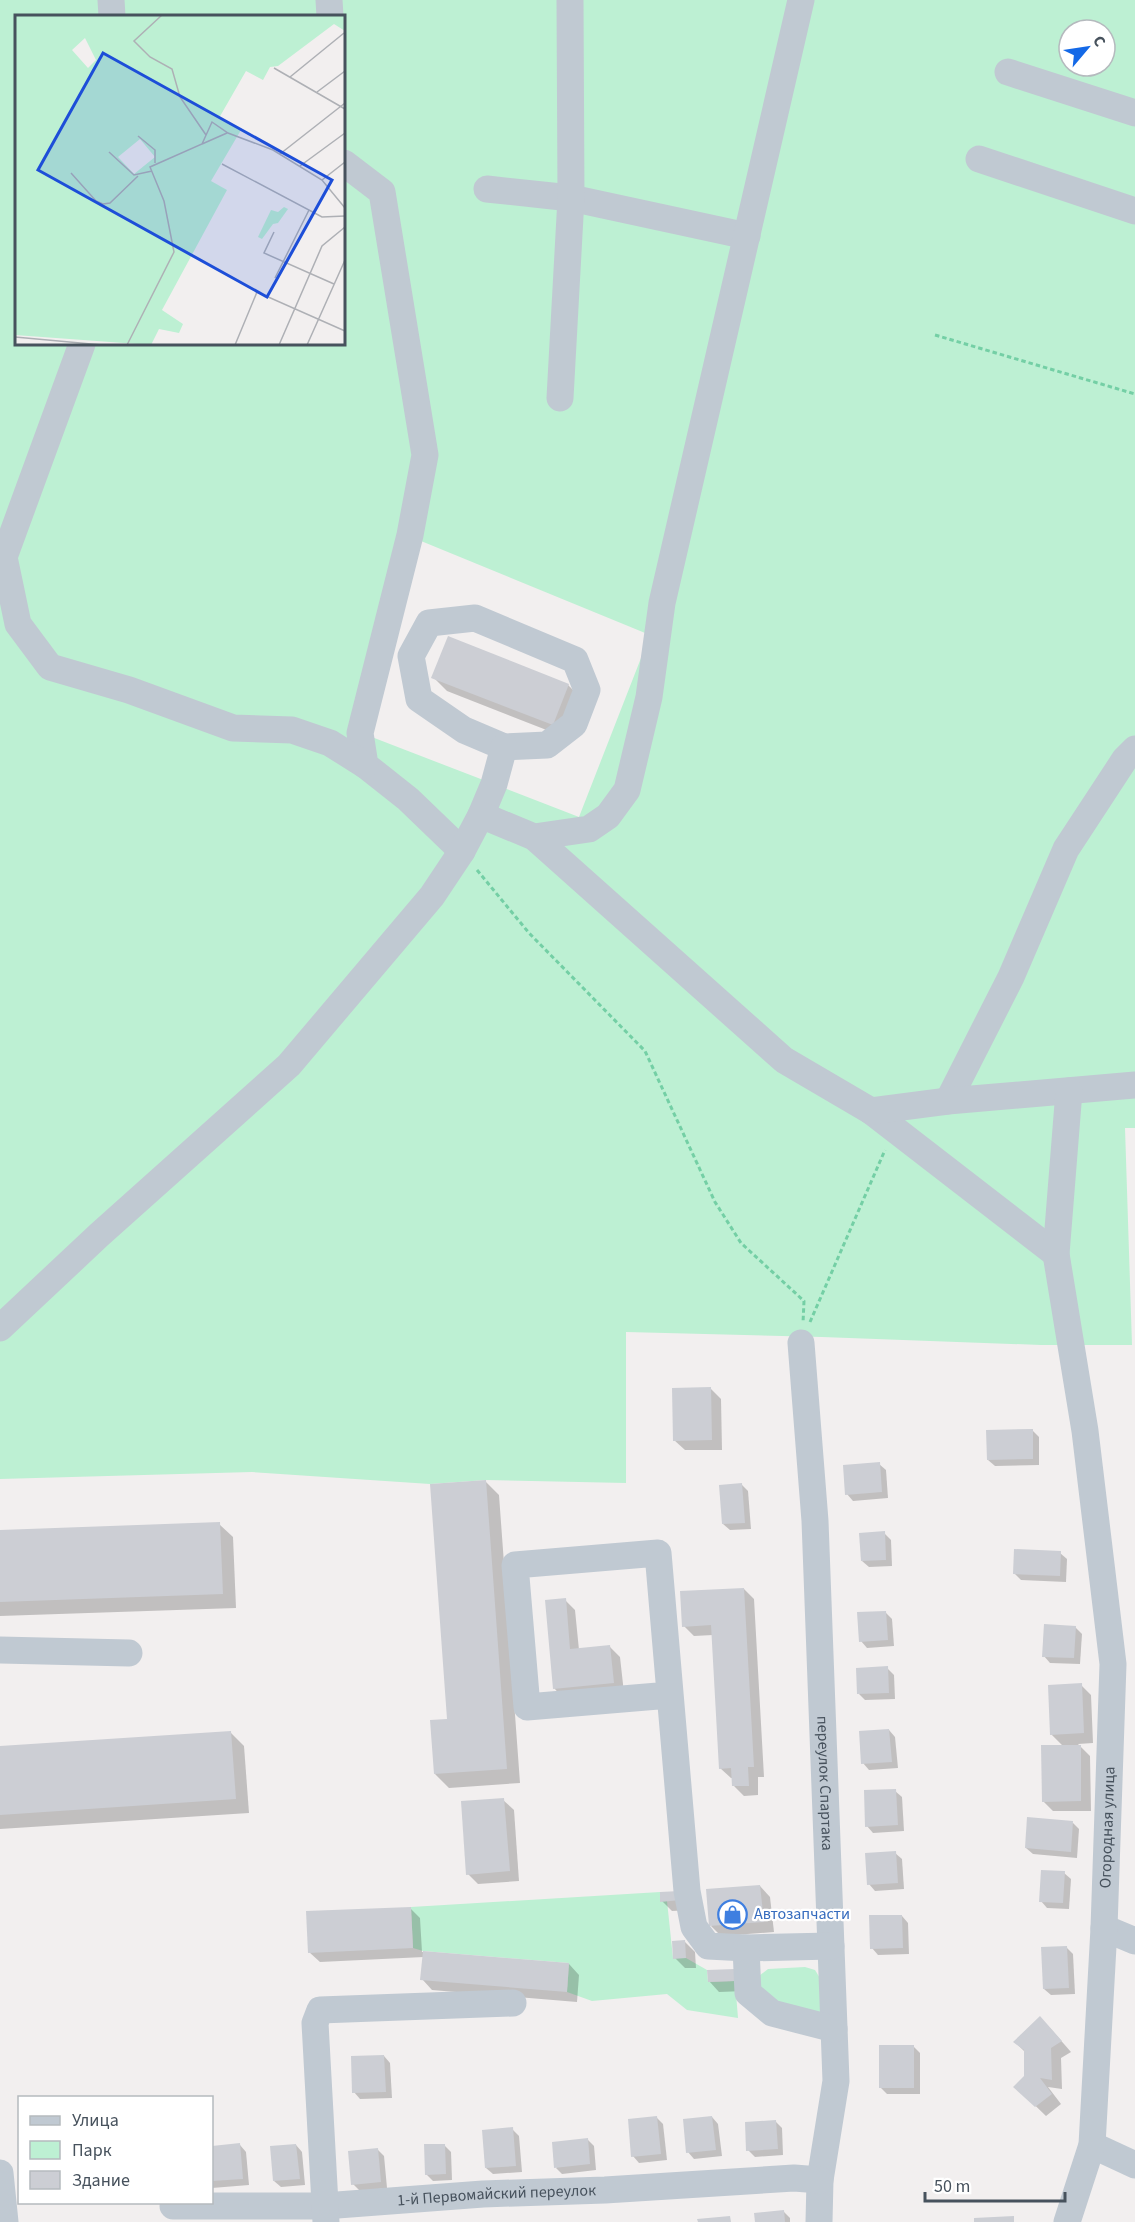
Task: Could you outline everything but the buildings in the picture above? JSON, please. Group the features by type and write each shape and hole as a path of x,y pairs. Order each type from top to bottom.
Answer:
{"street":[{"path":"329,0 330,15"},
{"path":"560,398 571,198 570,0"},
{"path":"534,837 589,829 608,816 627,790 649,697 662,603 801,0"},
{"path":"1008,72 1135,113"},
{"path":"979,159 1135,211"},
{"path":"345,164 381,192 425,455 410,535 360,733 365,765"},
{"path":"487,189 571,198 747,236"},
{"path":"82,345 4,557 18,624 50,667 129,690 233,728 292,730 330,743 365,765 408,799 462,851"},
{"path":"475,618 575,660 587,690 574,724 547,745 504,747 464,730 419,699 411,656 429,623 475,618"},
{"path":"0,1328 99,1235 289,1065 432,896 462,851 481,815 494,784 504,747"},
{"path":"948,1101 1011,977 1066,849 1125,759 1135,749"},
{"path":"481,815 534,837 784,1060 871,1111 1056,1254"},
{"path":"871,1111 948,1101 1135,1085"},
{"name":"Огородная улица","path":"1067,2222 1092,2145 1104,1928 1124,1732 1113,1664 1085,1431 1056,1254 1069,1091"},
{"name":"переулок Спартака","path":"801,1342 815,1521 836,2081 820,2180 819,2222"},
{"path":"670,1695 527,1707 515,1565 658,1553 687,1891 694,1927 708,1946 747,1948 831,1946"},
{"path":"0,1650 129,1653"},
{"path":"1104,1928 1135,1941"},
{"path":"747,1948 748,1993 772,2013 834,2029"},
{"path":"325,2214 315,2023 320,2010 513,2003"},
{"path":"1092,2145 1135,2164"},
{"path":"0,2173 5,2222"},
{"name":"1-й Первомайский переулок","path":"173,2206 325,2214 483,2194 605,2190 794,2178 820,2180"}],"path":[{"path":"935,335 1135,394"},
{"path":"462,851 529,933 645,1051 715,1202 741,1243 804,1301 801,1342"},
{"path":"801,1342 894,1129"}],"green space":[{"path":"0,0 1135,0 1135,1128 1125,1128 1132,1345 1041,1345 626,1332 626,1483 486,1480 430,1484 252,1472 0,1479","holes":["421,541 650,635 579,817 364,734"]},
{"path":"660,1892 660,1901 667,1901 673,1958 686,1958 707,1970 708,1982 735,1981 738,2018 687,2010 667,1994 592,2001 567,1992 569,1963 423,1951 413,1948 411,1907"},
{"path":"805,1967 815,1970 823,1983 825,2019 777,2006 759,1991 759,1976 768,1969"}],"place":[{"name":"Автозапчасти","path":"733,1914"}]}
